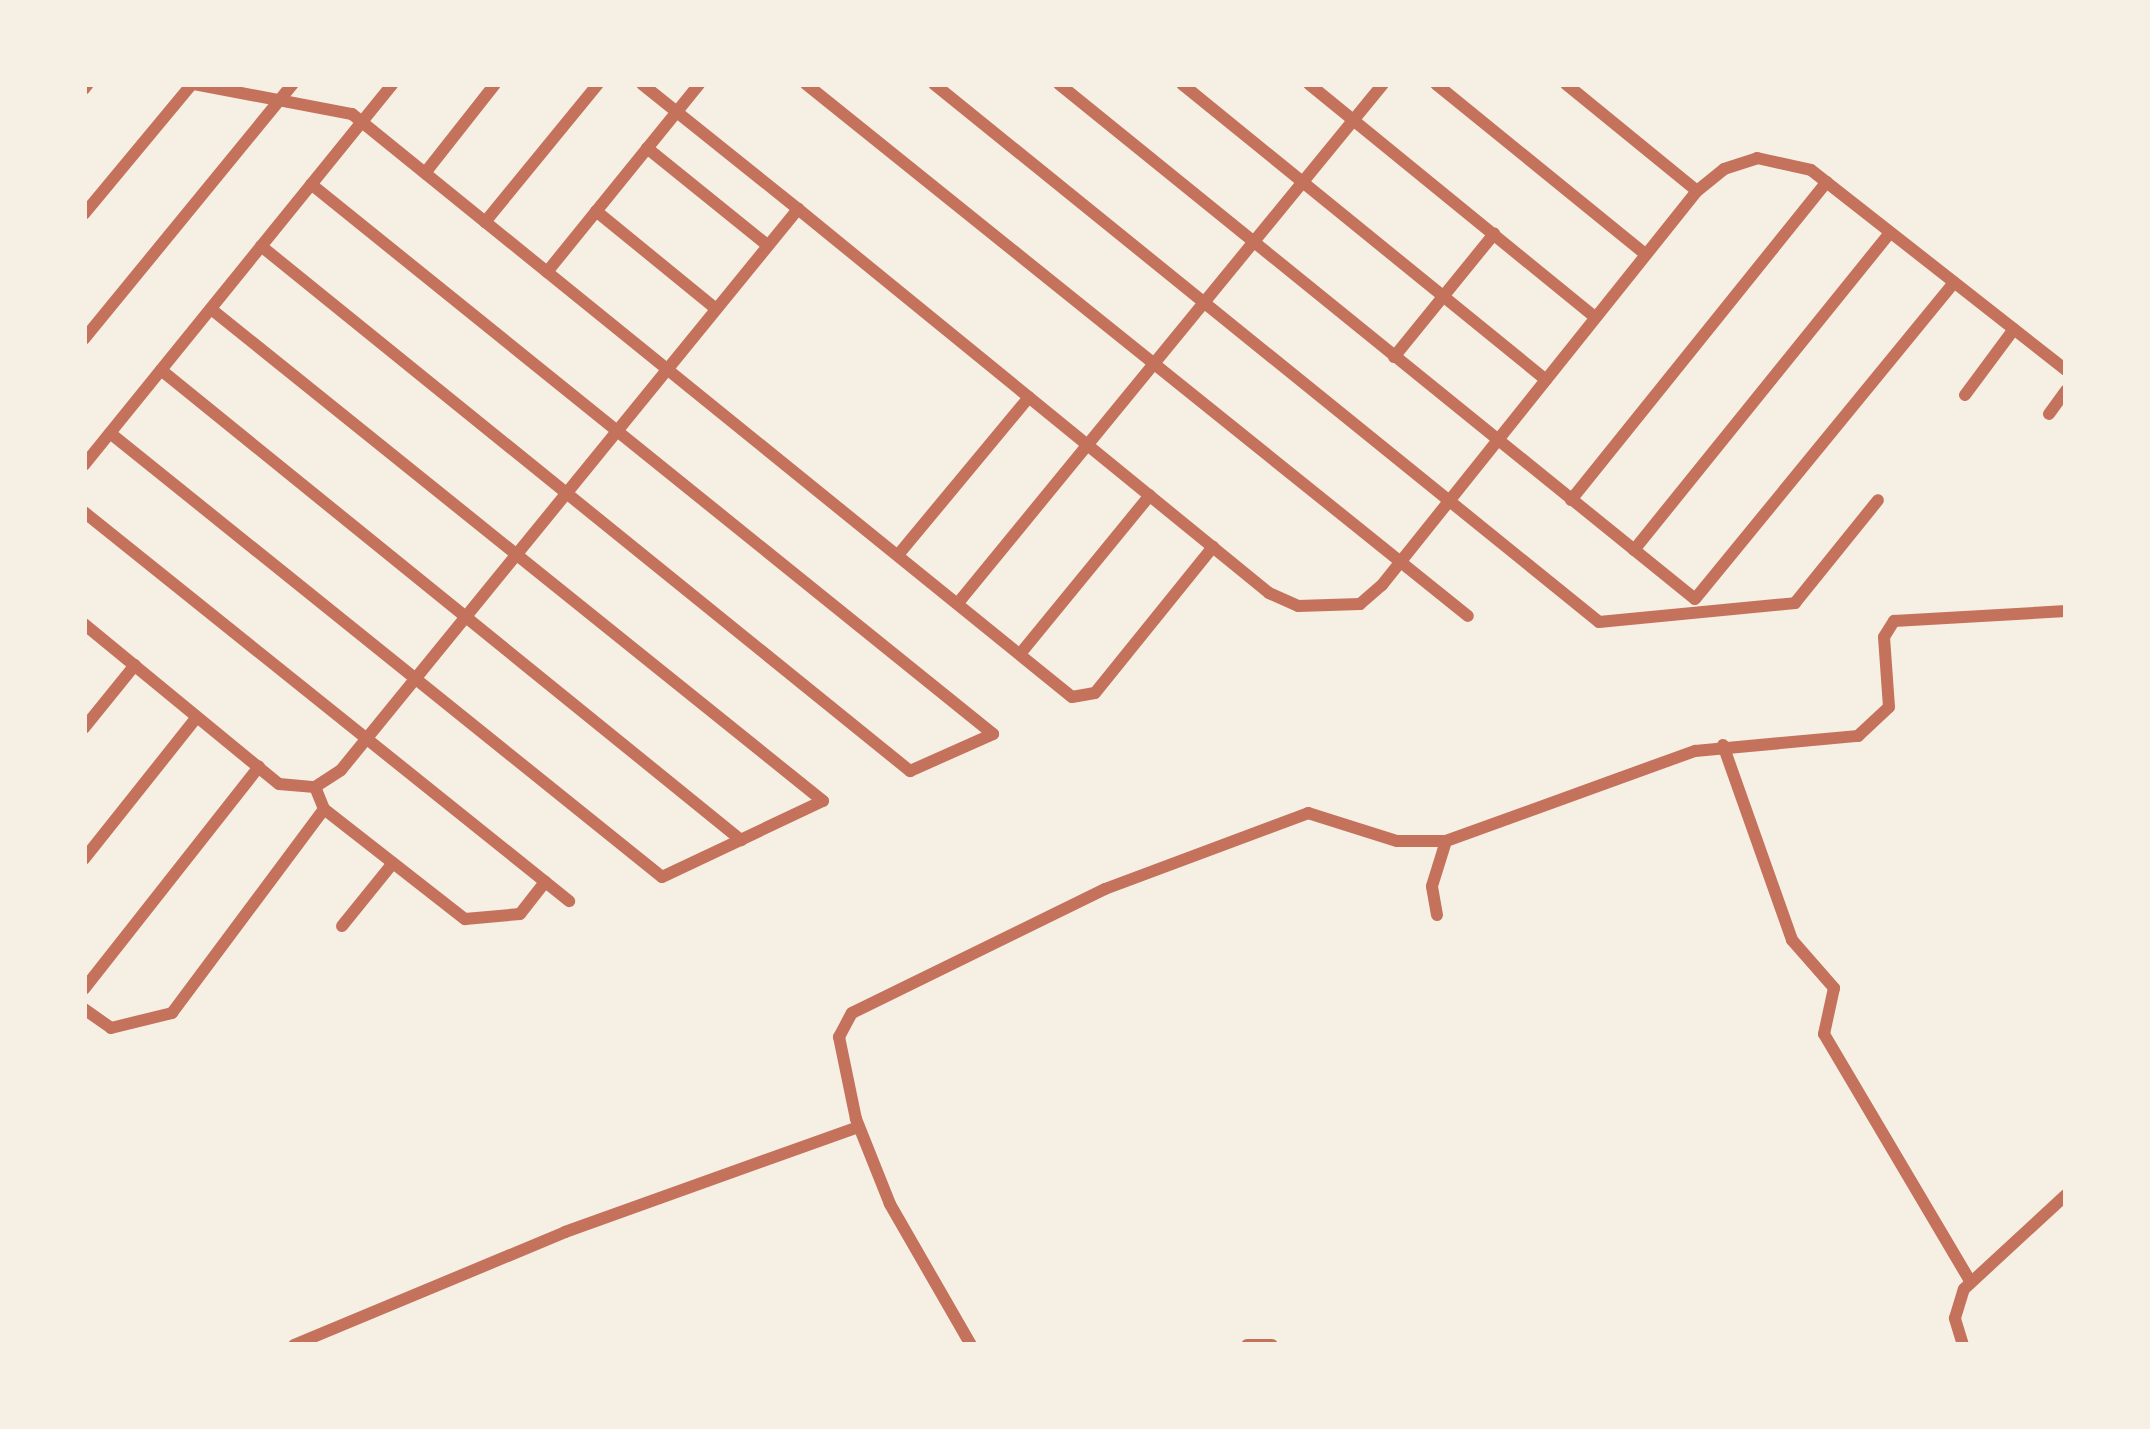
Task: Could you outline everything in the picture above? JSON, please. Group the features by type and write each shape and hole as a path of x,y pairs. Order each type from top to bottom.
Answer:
{"street":[{"path":"84,214 193,84 362,122 1072,697 1096,693 1213,547"},
{"path":"84,339 293,84"},
{"path":"84,465 392,84"},
{"path":"425,173 495,84"},
{"path":"485,222 598,84"},
{"path":"642,84 1270,593 1330,610 1360,604 1400,563 1697,191 1724,169 1757,158 1788,159 1827,182 2066,370"},
{"path":"547,272 699,84"},
{"path":"806,84 1468,616"},
{"path":"934,84 1599,622 1795,603 1878,500"},
{"path":"1059,84 1695,599 1954,282"},
{"path":"1182,84 1546,380"},
{"path":"1309,84 1595,317"},
{"path":"958,603 1383,84"},
{"path":"1436,84 1645,254"},
{"path":"1566,84 1697,191"},
{"path":"647,148 767,245"},
{"path":"1571,500 1827,182"},
{"path":"261,246 910,771 993,734 311,184"},
{"path":"84,624 278,784 315,787 366,739 562,490 798,209"},
{"path":"596,211 716,308"},
{"path":"1634,550 1891,232"},
{"path":"1394,357 1494,234"},
{"path":"1255,244 1496,441"},
{"path":"110,433 662,877 823,801 211,309"},
{"path":"1965,395 2014,329"},
{"path":"160,370 741,840"},
{"path":"2049,414 2066,392"},
{"path":"898,555 1029,397"},
{"path":"1020,654 1150,495"},
{"path":"84,512 569,901"},
{"path":"971,1345 890,1204 859,1127 843,1022 928,970 1180,857 1308,813 1397,841 1446,841 1723,745 1869,731 1889,707 1884,637 1899,618 2066,611"},
{"path":"84,728 134,665"},
{"path":"84,859 197,717"},
{"path":"1723,745 1792,940 1834,988 1824,1034 1970,1281"},
{"path":"84,989 259,767"},
{"path":"315,787 324,809 465,920 520,914 545,882"},
{"path":"84,1009 111,1028 172,1013 324,809"},
{"path":"1437,915 1432,886 1446,841"},
{"path":"342,926 393,863"},
{"path":"294,1345 565,1232 859,1127"},
{"path":"1964,1345 1956,1309 1970,1281 2066,1195"},
{"path":"1246,1345 1272,1345"}]}
